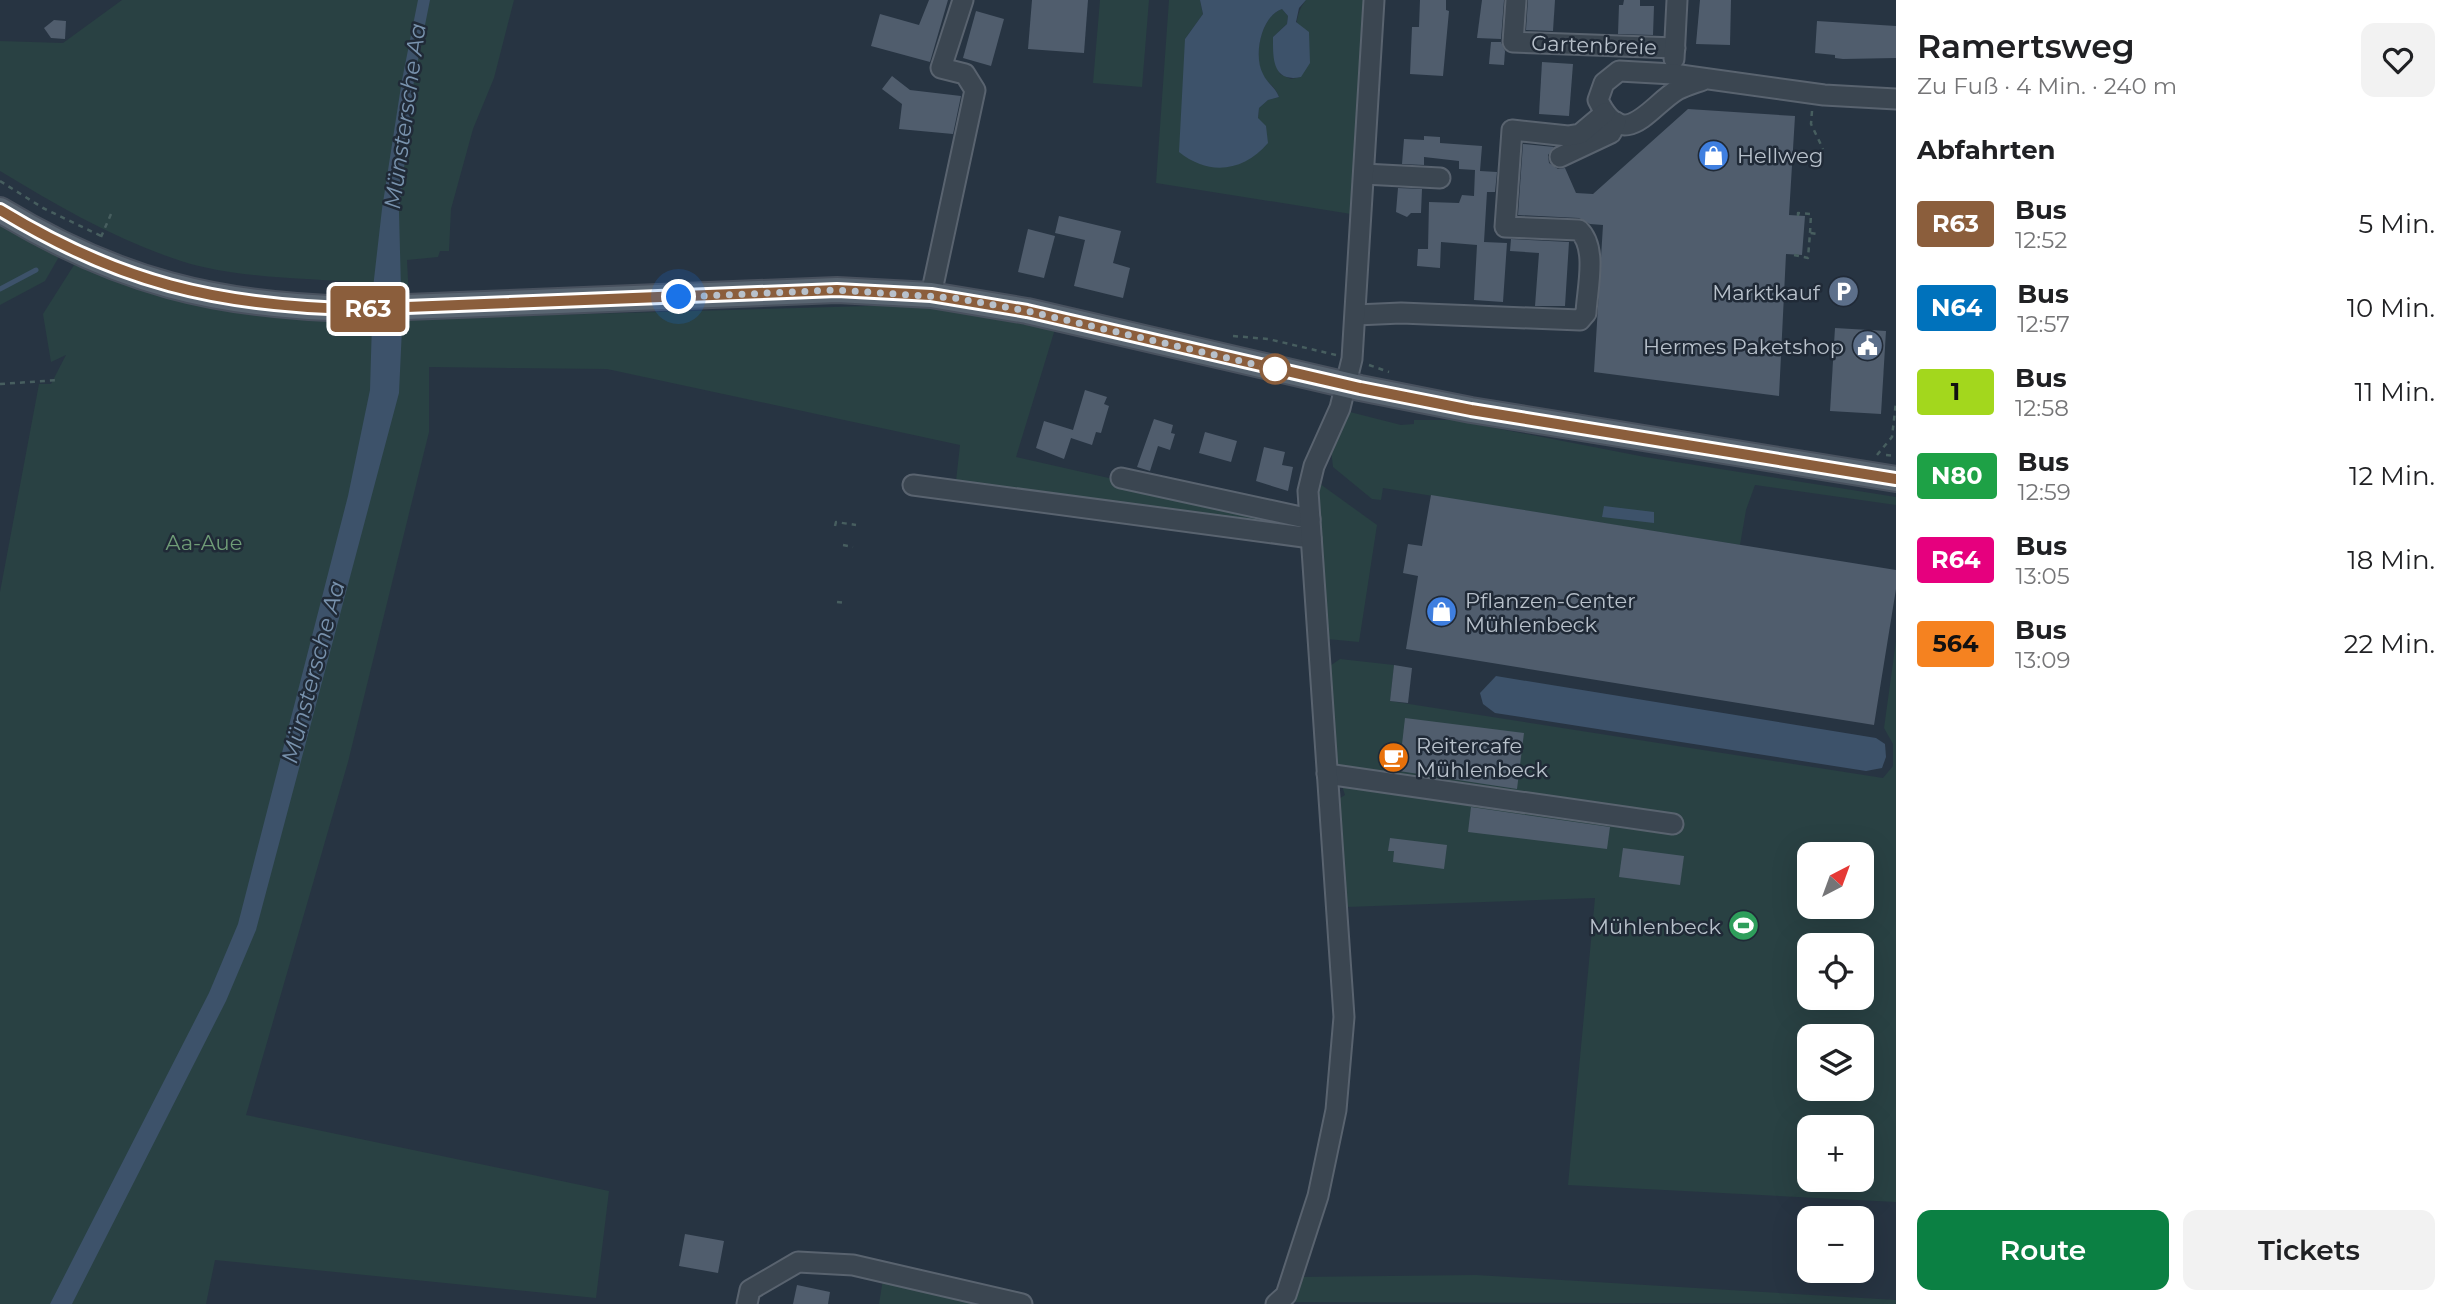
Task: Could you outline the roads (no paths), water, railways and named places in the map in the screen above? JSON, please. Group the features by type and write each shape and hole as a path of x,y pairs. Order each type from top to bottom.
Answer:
{"main road":[{"path":"0,210 91,259 172,287 233,301 290,308 355,309 837,290 931,295 1027,311 1346,385 1471,410 1896,479"}],"street":[{"path":"931,295 975,90 965,74 941,68 963,0"},
{"path":"1276,1304 1286,1295 1318,1196 1336,1110 1344,1017 1308,491 1314,466 1340,408 1352,359 1374,0"},
{"name":"Gartenbreie","path":"1516,0 1513,42 1675,48"},
{"name":"Gartenbreie","path":"1673,74 1677,0"},
{"name":"Gartenbreie","path":"1611,118 1598,100 1604,83 1619,71 1673,74 1814,93 1896,99"},
{"path":"1356,315 1401,313 1580,320 1586,313 1590,251 1587,238 1579,230 1505,228 1512,130 1568,136 1580,134 1611,118 1631,124 1647,118 1677,90 1703,80"},
{"path":"1560,157 1611,132 1611,118"},
{"path":"1364,174 1440,178"},
{"path":"1121,478 1310,529"},
{"path":"913,485 1310,529"},
{"path":"1327,774 1673,824"},
{"path":"747,1304 750,1290 798,1262 853,1265 1022,1304"}],"water":[{"name":"Münstersche Aa","path":"418,0 430,0 414,80 399,212 402,328 399,393 256,930 226,1001 72,1304 50,1304 209,993 238,924 348,496 370,390 373,288 382,209 402,80"},
{"path":"1200,0 1306,0 1299,8 1296,22 1309,32 1310,63 1301,77 1291,78 1279,73 1274,60 1273,37 1287,24 1288,16 1282,9 1275,13 1264,28 1259,47 1263,74 1279,97 1268,100 1259,108 1258,118 1266,126 1268,143 1258,153 1237,165 1202,165 1179,152 1185,39 1203,14"},
{"path":"1604,506 1654,512 1654,523 1602,517"},
{"path":"1496,676 1876,738 1885,744 1886,757 1882,768 1866,771 1495,713 1483,704 1480,693"}],"waterway":[{"path":"0,289 36,270"}],"place":[{"name":"Hellweg","path":"1714,155"},
{"name":"Marktkauf","path":"1843,292"},
{"name":"Hermes Paketshop","path":"1867,346"},
{"name":"Pflanzen-Center Mühlenbeck","path":"1442,612"},
{"name":"Reitercafe Mühlenbeck","path":"1393,757"},
{"name":"Mühlenbeck","path":"1744,926"}],"park label":[{"name":"Aa-Aue","path":"204,542"}]}
